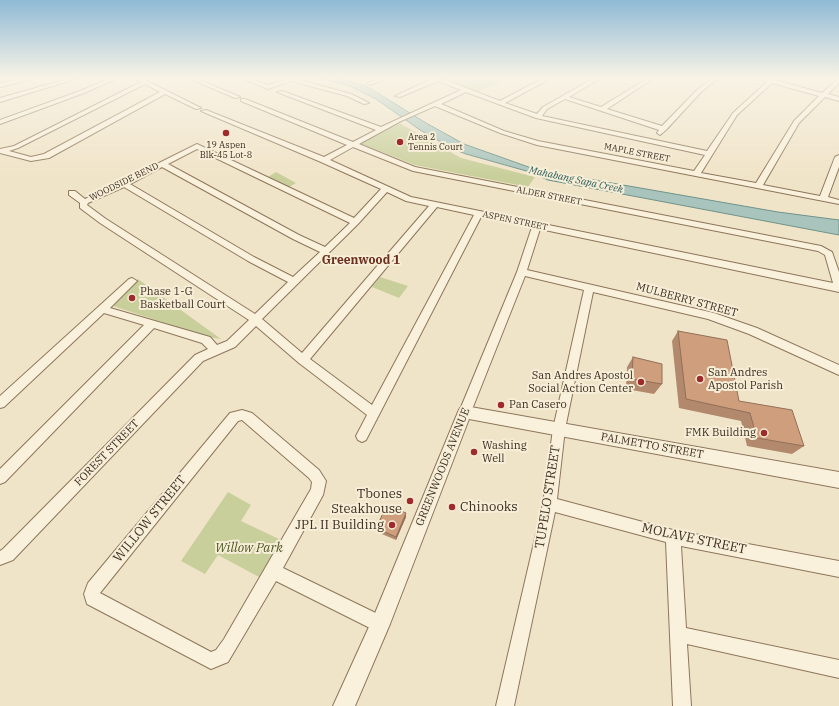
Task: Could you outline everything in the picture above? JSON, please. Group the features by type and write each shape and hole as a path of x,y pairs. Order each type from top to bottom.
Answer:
{"street":[{"path":"0,122 28,111"},
{"path":"0,151 16,147 88,111"},
{"path":"0,151 31,159 46,156 129,111"},
{"name":"ASPEN STREET","path":"206,111 324,160 409,199 839,288"},
{"name":"ALDER STREET","path":"270,111 413,169 821,249 829,254 839,288"},
{"path":"331,111 380,129"},
{"path":"324,160 380,129 421,111"},
{"name":"MAPLE STREET","path":"452,111 502,132 537,143 759,185 839,202"},
{"path":"522,111 538,117 710,154"},
{"path":"538,117 543,111"},
{"path":"608,111 664,128"},
{"path":"651,142 680,111"},
{"path":"697,173 738,111"},
{"path":"759,185 796,122 807,111"},
{"name":"WOODSIDE BEND","path":"256,320 103,221 84,207 84,202 124,184 197,146 355,222"},
{"path":"822,199 839,158"},
{"path":"162,164 296,237 326,251"},
{"path":"124,184 251,259 295,282"},
{"name":"FOREST STREET","path":"0,558 8,555 199,358 231,344 355,222 386,189"},
{"path":"72,193 84,202"},
{"path":"303,360 434,205"},
{"path":"362,436 479,214"},
{"name":"GREENWOODS AVENUE","path":"344,706 380,624 522,272 536,226"},
{"name":"MULBERRY STREET","path":"522,272 710,316 753,331 839,370"},
{"path":"0,403 132,281"},
{"name":"TUPELO STREET","path":"505,706 550,504 559,429 589,287"},
{"path":"102,309 206,340 215,350"},
{"path":"256,320 303,360 374,413"},
{"path":"0,478 152,323"},
{"name":"PALMETTO STREET","path":"465,412 839,480"},
{"name":"WILLOW STREET","path":"242,415 248,417 314,474 319,481 318,490 273,572 230,645 222,656 211,661 93,598 92,594 93,588 234,417 242,415"},
{"name":"MOLAVE STREET","path":"550,504 673,537 839,569"},
{"path":"673,537 682,706"},
{"path":"273,572 380,624"},
{"path":"678,634 839,669"}],"green space":[{"path":"395,123 401,124 461,158 535,177 528,187 415,165 359,143"},
{"path":"276,172 296,183 289,187 268,177"},
{"path":"380,277 408,286 399,298 372,287"},
{"path":"138,279 221,339 207,337 113,306"},
{"name":"Willow Park","path":"228,492 251,505 241,521 281,540 259,577 218,555 205,574 181,561"}],"water":[{"name":"Mahabang Sapa Creek","path":"393,111 407,111 464,144 537,170 778,212 839,220 839,235 548,180 530,172 453,149 420,130"}],"building":[{"path":"678,331 727,340 739,401 792,410 804,446 757,438 750,413 686,399"},
{"path":"633,357 662,364 662,384 632,379"},
{"name":"JPL II Building","path":"387,505 406,513 396,537 376,528"}],"place":[{"name":"19 Aspen Blk-45 Lot-8","path":"226,133"},
{"name":"Area 2 Tennis Court","path":"400,142"},
{"name":"Phase 1-G Basketball Court","path":"132,298"},
{"name":"San Andres Apostol Parish","path":"700,379"},
{"name":"San Andres Apostol Social Action Center","path":"641,382"},
{"name":"Pan Casero","path":"501,405"},
{"name":"FMK Building","path":"764,433"},
{"name":"Washing Well","path":"474,452"},
{"name":"Tbones Steakhouse","path":"410,501"},
{"name":"Chinooks","path":"452,507"},
{"name":"JPL II Building","path":"392,525"}],"district":[{"name":"Greenwood 1","path":"361,261"}]}
